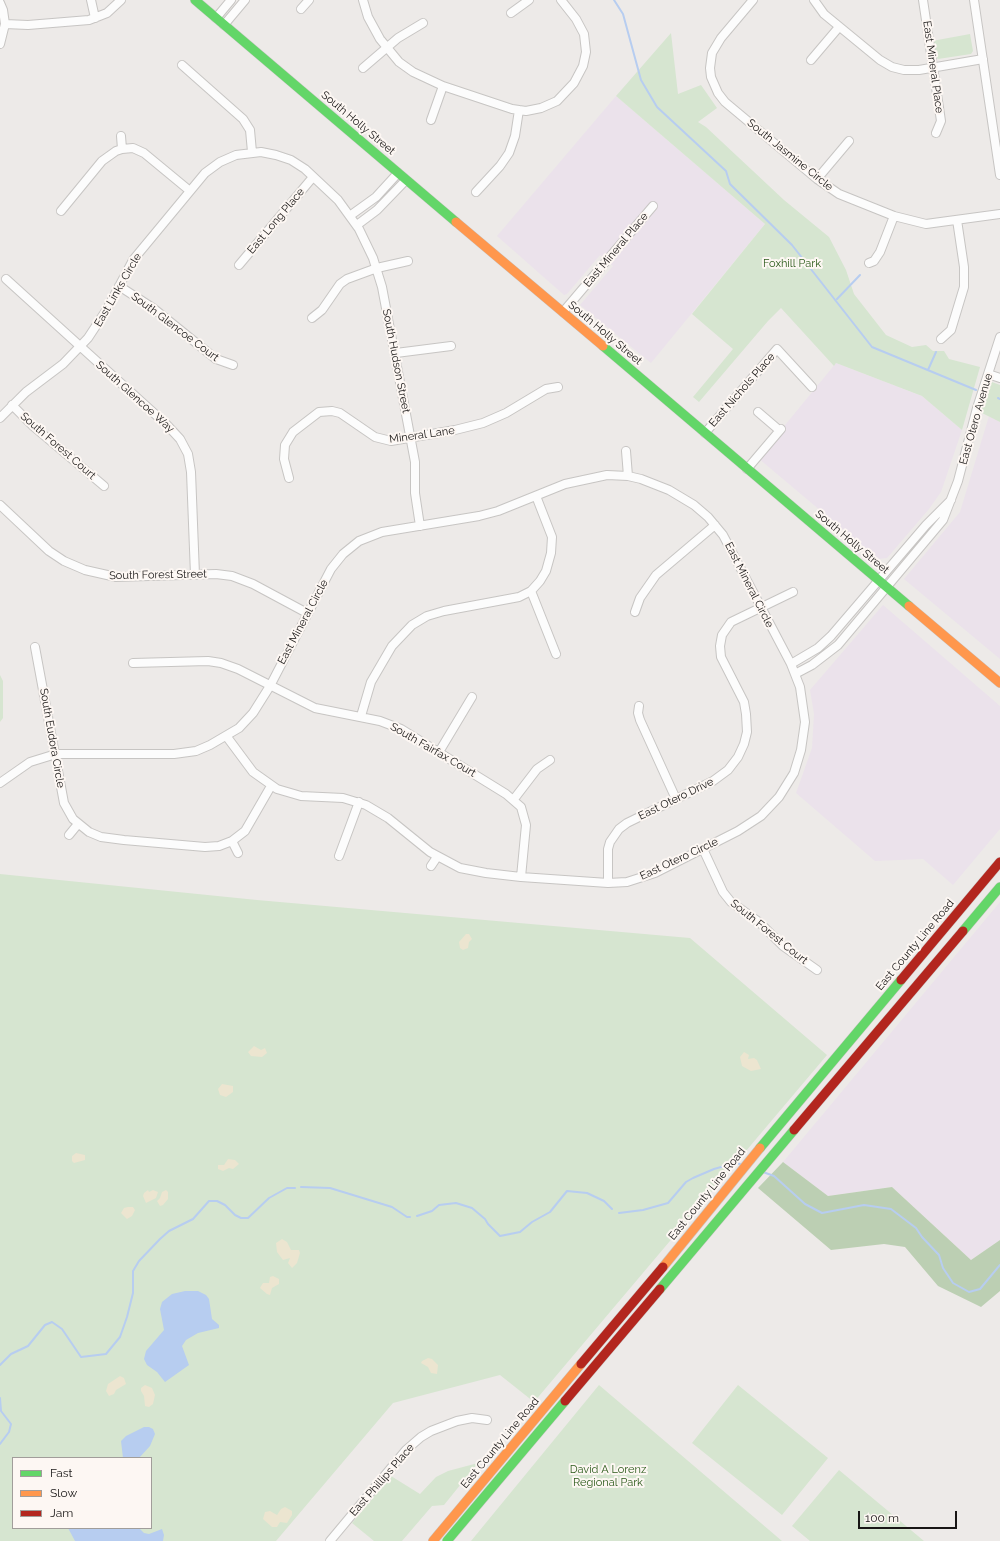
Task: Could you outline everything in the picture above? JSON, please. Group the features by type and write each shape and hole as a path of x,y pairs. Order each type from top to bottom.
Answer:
{"main road":[{"name":"South Holly Street","path":"195,0 1000,683"},
{"name":"East County Line Road","path":"433,1541 652,1280 752,1157 1000,862"},
{"name":"East County Line Road","path":"447,1541 1000,887"},
{"path":"922,980 947,935 973,903 975,898 973,895"}],"street":[{"path":"91,0 95,18"},
{"path":"5,24 40,25 81,22 107,13 121,0"},
{"path":"216,18 231,0"},
{"path":"224,25 245,0"},
{"path":"301,9 309,0"},
{"path":"363,0 372,26 387,48 399,62 413,72 443,86 519,110 541,108 557,100 574,83 583,66 586,52 584,34 576,19 561,0"},
{"path":"511,13 529,0"},
{"name":"South Jasmine Circle","path":"753,0 714,49 710,68 714,87 725,102 817,180 839,194 894,216 926,224 1000,214"},
{"path":"814,0 824,14 839,27 880,60 892,67 912,70 933,68 983,59"},
{"name":"East Mineral Place","path":"923,0 941,120 936,133"},
{"path":"974,0 1000,175"},
{"path":"0,3 3,10 5,24 0,44"},
{"path":"363,68 406,33 423,23"},
{"path":"810,60 839,27"},
{"path":"182,65 243,119 250,130 252,152"},
{"path":"431,120 443,86"},
{"path":"476,192 500,166 509,153 515,136 519,110"},
{"path":"121,136 122,149"},
{"path":"817,180 849,141"},
{"path":"61,211 102,161 116,150 122,149 133,148 144,153 190,191"},
{"name":"South Hudson Street","path":"252,152 269,153 283,157 297,164 334,196 351,215 369,246 377,268 396,353 415,462 416,498 420,526"},
{"name":"East Links Circle","path":"0,418 12,405 63,364 81,347 101,320 140,251 205,173 220,162 236,155 252,152"},
{"path":"351,215 376,197 398,173"},
{"name":"East Long Place","path":"239,265 313,177"},
{"path":"357,225 377,210 406,180"},
{"name":"East Mineral Place","path":"563,312 653,206"},
{"path":"869,263 874,261 880,252 894,216"},
{"path":"941,339 951,330 964,287 964,266 957,220"},
{"path":"312,318 322,310 343,281 377,268 408,261"},
{"name":"South Glencoe Way","path":"6,279 167,425 184,446 188,454 191,472 195,574"},
{"name":"South Glencoe Court","path":"119,286 153,308 216,359 233,365"},
{"name":"East Otero Avenue","path":"795,674 833,651 943,520 951,500 1000,337"},
{"path":"396,353 451,346"},
{"name":"East Nichols Place","path":"705,433 777,349 812,387"},
{"path":"988,374 1000,378"},
{"name":"Mineral Lane","path":"289,478 284,459 285,445 293,432 319,412 332,411 340,413 375,437 385,441 455,430 483,423 506,413 546,390 558,387"},
{"name":"South Forest Court","path":"12,405 33,426 104,486"},
{"path":"747,469 780,429 758,412"},
{"path":"626,451 628,476"},
{"name":"East Mineral Circle","path":"0,783 30,762 56,754 174,754 196,751 227,737 239,728 253,713 270,686 331,569 349,549 370,536 492,513 577,480 602,476 628,476 659,485 681,496 694,505 715,526 730,545 795,674"},
{"path":"361,716 371,682 392,646 412,625 435,613 510,600 531,591 540,581 546,571 552,547 550,529 536,496"},
{"name":"East Otero Avenue","path":"791,664 826,642 926,525 951,500"},
{"name":"South Forest Street","path":"0,505 49,551 64,561 85,570 116,577 224,574 253,584 307,613"},
{"path":"635,612 640,598 656,575 715,526"},
{"path":"531,591 556,654"},
{"name":"East Otero Drive","path":"608,883 608,849 610,842 619,829 627,823 722,776 734,764 741,751 747,732 746,714 744,702 721,657 720,640 731,622 793,592"},
{"name":"South Eudora Circle","path":"35,647 64,803 78,824 95,835 124,840 204,847 219,846 232,841 250,825 271,786"},
{"name":"South Fairfax Court","path":"133,663 208,661 221,663 238,669 315,708 361,716 401,729 514,799 521,807 525,818 526,834 521,877"},
{"name":"East Otero Circle","path":"227,737 248,767 258,777 271,786 284,792 301,796 343,798 359,802 381,813 437,857 472,871 521,877 608,883 627,882 645,876 738,831 761,816 774,803 789,783 798,762 805,728 802,698 795,674"},
{"path":"439,752 472,697"},
{"path":"639,706 638,713 640,720 676,799"},
{"path":"514,799 537,769 550,760"},
{"path":"339,856 359,802"},
{"path":"69,835 78,824"},
{"path":"232,841 238,853"},
{"name":"South Forest Court","path":"703,849 723,892 731,902 759,922 783,946 817,970"},
{"path":"431,866 437,857"},
{"name":"East Phillips Place","path":"330,1541 406,1450 417,1440 431,1431 457,1421 472,1418 487,1420"}],"shaded area":[{"path":"616,96 765,224 651,363 580,305 613,266 600,255 567,294 564,295 497,236"},
{"path":"836,363 922,396 962,430 941,492 929,509 887,558 878,559 758,458"},
{"path":"989,416 1000,422 1000,659 904,579 960,512"},
{"path":"883,605 1000,706 1000,829 953,885 923,859 875,861 796,793 812,748 814,714 810,690"},
{"path":"1000,902 1000,1240 971,1260 892,1187 828,1196 783,1162"}],"green space":[{"name":"Foxhill Park","path":"671,33 678,94 701,85 717,108 698,122 706,127 784,200 829,237 846,270 854,294 886,335 912,347 926,345 933,351 944,351 949,359 980,367 962,430 922,396 836,363 834,366 781,308 768,321 699,402 693,397 733,349 692,314 765,224 616,96"},
{"path":"970,34 973,51 971,54 938,59 935,57 932,41"},
{"path":"992,382 1000,385 1000,422 980,412"},
{"path":"0,675 3,681 3,718 0,722"},
{"path":"0,874 257,900 690,938 827,1055 534,1402 500,1375 393,1403 276,1541 0,1541"},
{"path":"783,1162 828,1196 892,1187 971,1260 1000,1240 1000,1291 981,1307 938,1286 905,1247 884,1244 831,1250 758,1188"},
{"name":"David A Lorenz Regional Park","path":"599,1385 782,1541 471,1541"},
{"path":"738,1385 828,1458 782,1515 692,1443"},
{"path":"478,1463 444,1505 432,1506 402,1541 374,1541 352,1523 391,1476 420,1494 436,1477 448,1471"},
{"path":"839,1470 924,1541 810,1541 792,1526"}],"sand":[{"path":"466,934 469,934 472,939 469,942 468,948 463,950 460,948 459,942"},
{"path":"254,1046 261,1050 265,1048 267,1053 262,1057 251,1056 248,1052"},
{"path":"744,1052 749,1055 748,1059 754,1058 757,1060 761,1069 751,1071 742,1066 740,1057"},
{"path":"222,1084 233,1086 233,1092 226,1097 220,1095 218,1089"},
{"path":"76,1153 85,1155 85,1160 74,1163 72,1161 72,1156"},
{"path":"228,1159 235,1160 239,1164 233,1169 229,1168 223,1171 218,1169 218,1165 224,1165"},
{"path":"148,1190 149,1192 153,1190 158,1192 156,1198 146,1203 143,1196"},
{"path":"166,1190 168,1192 168,1199 163,1205 160,1206 157,1201 162,1192"},
{"path":"133,1207 135,1210 132,1216 127,1219 121,1213 124,1208"},
{"path":"282,1239 287,1242 291,1250 299,1250 300,1253 297,1263 292,1268 288,1263 290,1258 283,1260 277,1252 276,1243"},
{"path":"273,1276 279,1279 279,1284 272,1288 270,1295 260,1288 263,1283 269,1283 270,1277"},
{"path":"428,1358 432,1359 438,1365 437,1374 431,1373 428,1367 421,1363"},
{"path":"120,1376 124,1378 126,1384 116,1390 114,1394 109,1396 106,1391 108,1384"},
{"path":"145,1385 152,1388 155,1395 153,1404 149,1407 145,1406 144,1396 141,1391 141,1388"},
{"path":"285,1507 292,1511 292,1515 287,1523 280,1522 277,1527 272,1527 263,1519 265,1512 270,1511 277,1515 281,1509"}],"water":[{"path":"185,1291 198,1291 206,1295 209,1299 212,1319 219,1325 219,1328 198,1333 186,1340 182,1346 189,1365 165,1382 157,1372 147,1365 144,1359 146,1351 164,1330 160,1309 162,1302 172,1294"},
{"path":"144,1427 153,1429 155,1434 150,1446 140,1457 123,1457 121,1441 126,1436"},
{"path":"69,1529 140,1529 144,1533 149,1534 162,1529 164,1535 163,1541 75,1541"}],"waterway":[{"path":"614,0 623,14 641,80 657,107 726,171 730,184 792,245 872,347 976,390"},
{"path":"837,299 860,275"},
{"path":"928,370 936,352"},
{"path":"619,1213 643,1210 668,1203 686,1182 693,1178 714,1169 735,1163 740,1164"},
{"path":"763,1172 774,1176 805,1204 822,1213 864,1205 891,1209 916,1228 922,1237 939,1255 943,1268 953,1283 969,1292 980,1289 1000,1265"},
{"path":"301,1187 330,1188 392,1207 407,1217 410,1217"},
{"path":"0,1365 11,1354 28,1346 45,1325 52,1322 62,1329 81,1357 106,1354 120,1337 127,1317 133,1293 133,1271 139,1261 169,1231 193,1219 209,1201 217,1201 225,1205 235,1215 241,1218 248,1218 269,1198 287,1188 295,1188"},
{"path":"417,1216 432,1211 439,1205 456,1203 472,1208 485,1219 500,1236 520,1232 532,1222 550,1212 567,1191 587,1193 604,1201 612,1209"},
{"path":"0,1398 1,1411 11,1424 9,1432 0,1444"}],"traffic: fast":[{"path":"195,0 456,222"},
{"path":"603,346 909,606"},
{"path":"963,931 1000,887"},
{"path":"760,1148 901,980"},
{"path":"660,1289 794,1130"},
{"path":"447,1541 565,1401"}],"traffic: slow":[{"path":"456,222 603,346"},
{"path":"909,606 1000,683"},
{"path":"663,1267 760,1148"},
{"path":"433,1541 581,1364"}],"traffic: jam":[{"path":"901,980 1000,862"},
{"path":"794,1130 963,931"},
{"path":"581,1364 663,1267"},
{"path":"565,1401 660,1289"}]}
